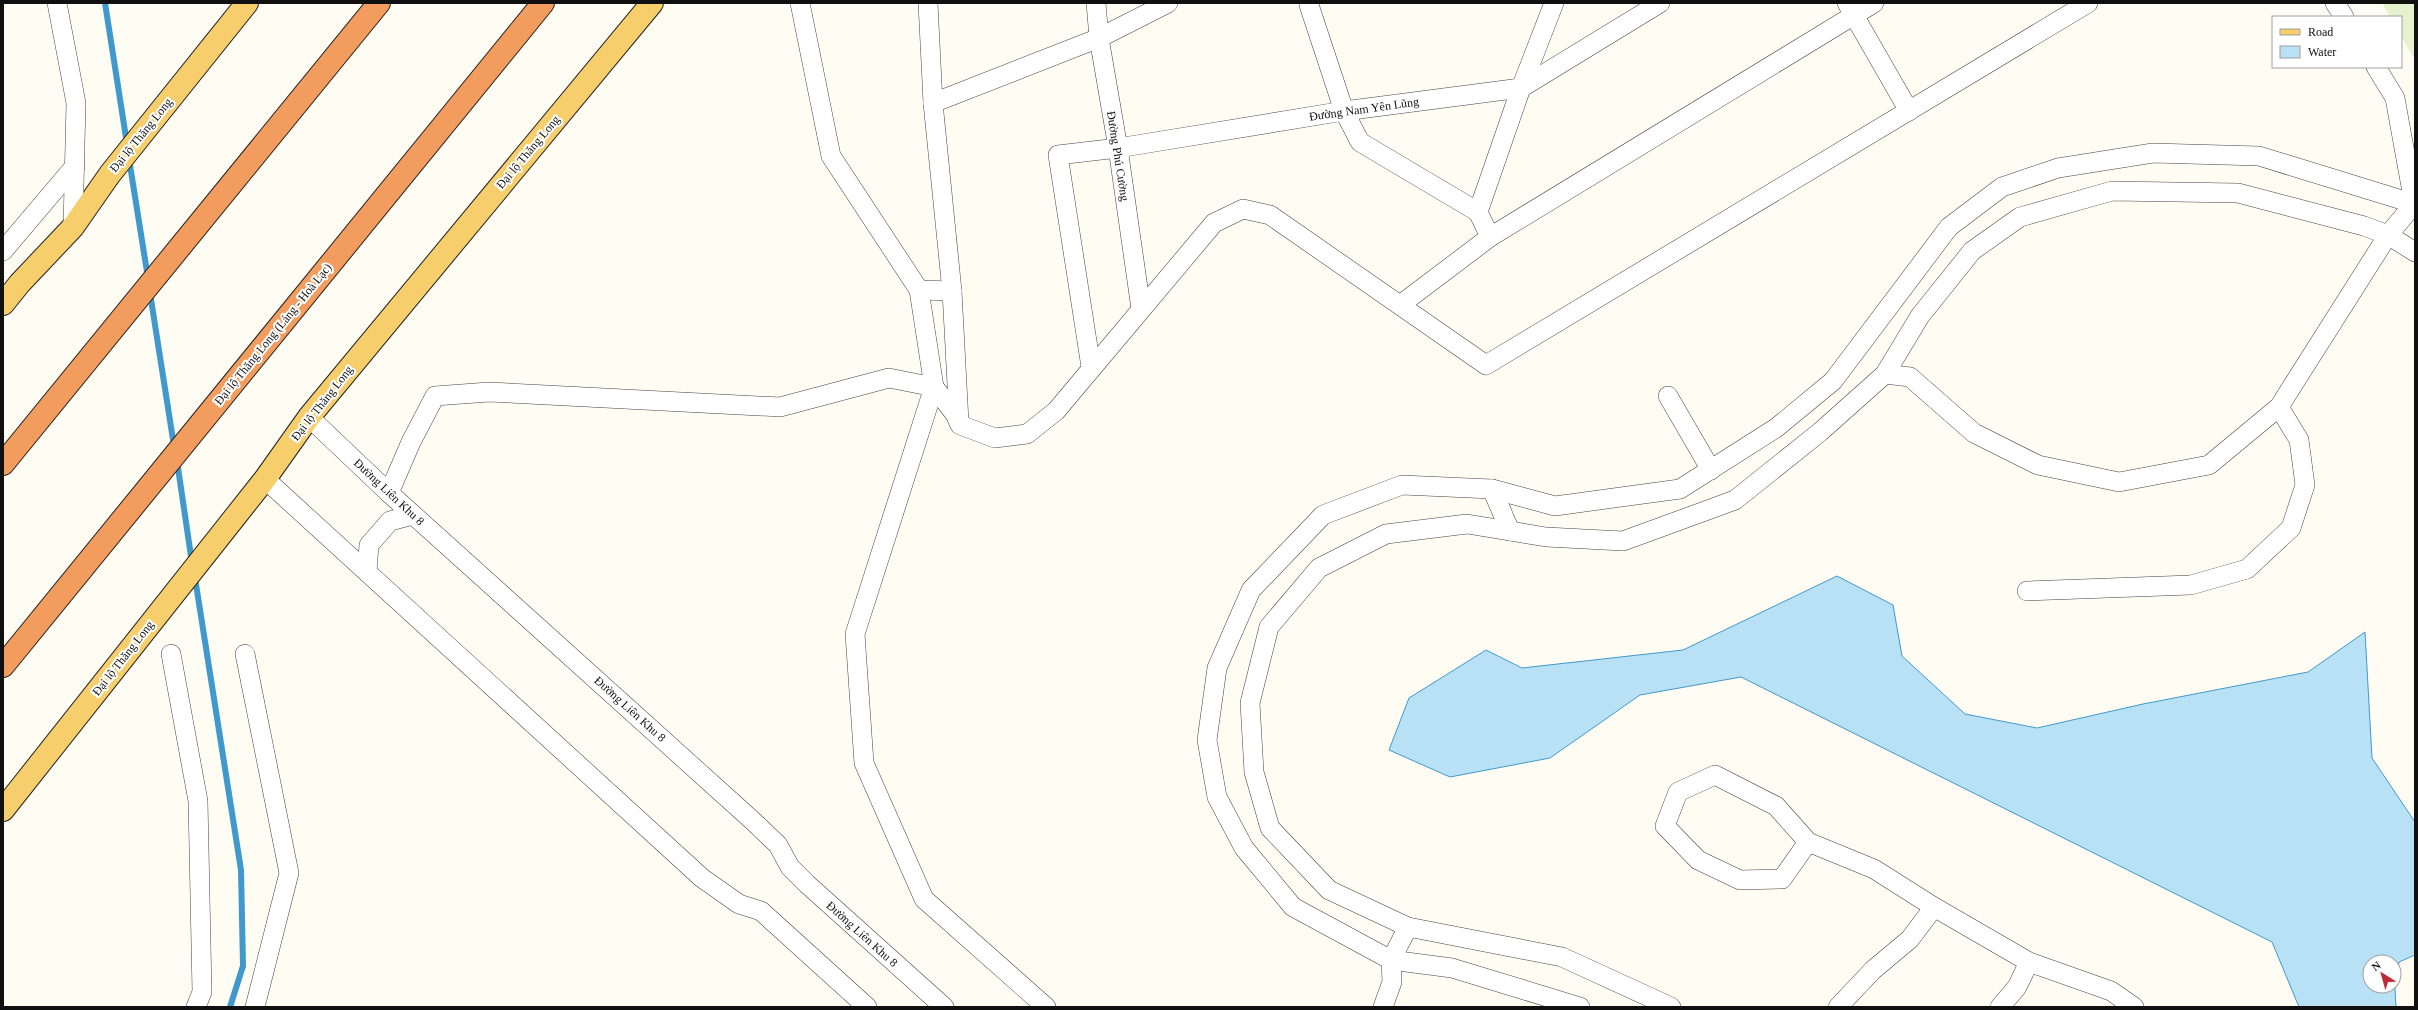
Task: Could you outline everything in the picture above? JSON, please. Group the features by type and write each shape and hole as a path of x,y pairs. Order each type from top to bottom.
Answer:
{"highway":[{"path":"3,464 379,3"},
{"name":"Đại lộ Thăng Long (Láng - Hoà Lạc)","path":"3,666 543,3"}],"main road":[{"name":"Đại lộ Thăng Long","path":"3,304 20,283 74,227 110,174 247,3"},
{"name":"Đại lộ Thăng Long","path":"3,810 266,479 308,417 652,3"}],"street":[{"path":"57,3 76,103 74,227"},
{"path":"800,3 831,156 919,290 934,387 855,634 864,763 924,899 1046,1007"},
{"path":"928,3 933,103 952,291 960,425"},
{"name":"Đường Phú Cường","path":"1096,3 1099,38 1118,148 1141,309"},
{"path":"933,103 1099,38 1168,3"},
{"path":"1478,212 1521,88 1554,3"},
{"path":"1521,88 1660,3"},
{"path":"1400,305 1490,237 1849,10 1874,3"},
{"path":"389,493 411,442 435,396 489,392 780,407 889,378 934,387 955,414 960,425 995,438 1027,434 1056,411 1091,367 1214,223 1243,209 1270,215 1486,364 2088,3"},
{"path":"2335,3 2343,16"},
{"path":"1309,5 1344,111 1360,142 1478,212 1490,237"},
{"path":"1849,10 1908,111"},
{"path":"2377,68 2395,98 2415,204"},
{"name":"Đường Nam Yên Lũng","path":"1091,367 1058,155 1118,148 1344,111 1521,88"},
{"path":"1580,1007 1452,968 1391,960 1293,907 1244,848 1217,797 1207,740 1217,668 1251,590 1323,515 1402,485 1492,489 1555,506 1680,489 1776,428 1833,381 1949,227 2002,187 2058,168 2153,153 2259,156 2415,204"},
{"path":"3,251 75,166"},
{"path":"1671,1007 1562,957 1408,927 1329,890 1270,828 1254,772 1250,703 1269,626 1320,568 1386,534 1466,524 1546,537 1623,542 1735,500 1820,432 1885,374 1920,316 1972,250 2020,216 2112,191 2238,193 2364,226 2388,235 2415,252"},
{"path":"1885,374 1910,377 1974,432 2038,465 2119,482 2209,465 2279,407 2388,235 2415,204"},
{"path":"919,290 952,291"},
{"path":"1668,396 1711,470"},
{"path":"2027,591 2191,585 2247,569 2291,528 2305,485 2299,440 2279,407"},
{"name":"Đường Liên Khu 8","path":"308,417 413,515 753,821 778,845 790,867 807,884 944,1007"},
{"path":"266,479 702,878 739,904 761,911 868,1007"},
{"path":"1492,489 1510,531"},
{"path":"366,571 369,545 390,521 413,515"},
{"path":"171,654 198,801 202,992 196,1007"},
{"path":"245,654 289,873 255,1007"},
{"path":"1808,842 1782,880 1740,880 1698,860 1665,826 1678,792 1715,775 1776,806 1808,842 1874,869 1934,907 2029,962 2111,991 2134,1007"},
{"path":"1838,1007 1873,970 1910,939 1934,907"},
{"path":"1382,1007 1392,982 1391,960 1408,927"},
{"path":"2000,1007 2017,987 2029,962"}],"green space":[{"path":"2382,3 2415,3 2415,60 2402,38 2402,16 2389,16"}],"water":[{"path":"1837,576 1893,605 1902,656 1965,714 2037,728 2143,704 2308,672 2365,632 2372,758 2415,822 2415,955 2402,961 2402,954 2362,954 2362,994 2395,994 2396,1007 2299,1007 2272,942 1741,677 1640,695 1550,758 1450,777 1389,750 1409,698 1486,650 1522,668 1683,650"}],"waterway":[{"path":"105,3 127,144"},
{"path":"129,159 148,278"},
{"path":"150,293 174,446"},
{"path":"177,461 192,563"},
{"path":"195,578 241,870 243,966 230,1007"}]}
